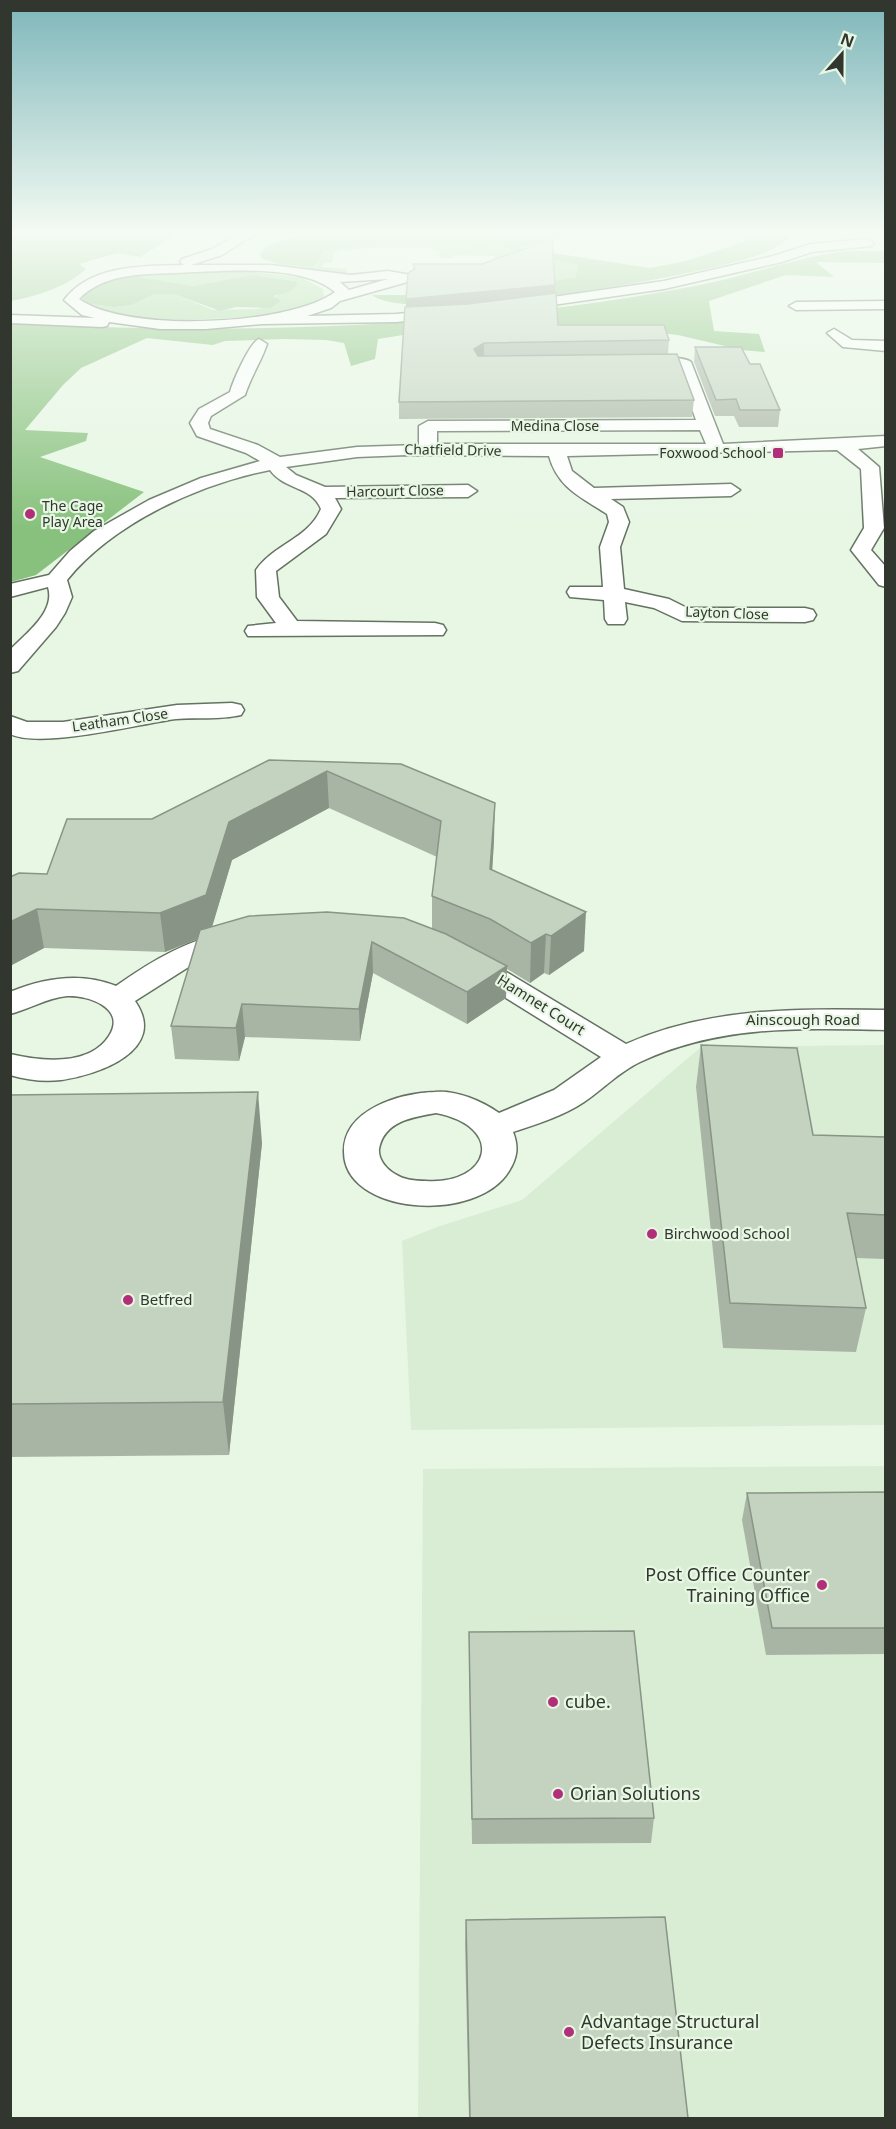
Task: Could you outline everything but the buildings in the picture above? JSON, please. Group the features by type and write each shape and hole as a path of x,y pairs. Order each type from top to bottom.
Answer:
{"street":[{"path":"834,333 848,344 885,346"},
{"name":"Harcourt Close","path":"240,343 265,344 244,372 237,395 205,413 199,423 203,432 252,449 275,462 279,471 290,482 322,493 468,491"},
{"path":"613,365 682,362 716,449"},
{"name":"Medina Close","path":"428,449 428,426 705,425"},
{"name":"Chatfield Drive","path":"56,579 89,544 144,510 200,484 275,462 322,453 428,449 557,451 716,449 842,445 885,441"},
{"path":"842,445 861,458 870,467 872,474 874,528 853,550 885,581"},
{"path":"557,451 563,473 573,483 616,511 619,522 610,547 616,620"},
{"path":"593,494 731,489"},
{"name":"Harcourt Close","path":"291,628 268,597 266,570 276,557 316,535 326,525 331,509 322,493"},
{"path":"10,591 56,579 61,598 56,611 10,666"},
{"name":"Layton Close","path":"578,592 615,595 674,607 682,614 805,615"},
{"path":"255,631 291,628 435,630"},
{"name":"Leatham Close","path":"10,723 22,730 63,729 177,712 233,710"},
{"path":"117,1000 170,963 224,941 265,937"},
{"name":"Hamnet Court","path":"442,950 477,966 624,1057"},
{"path":"10,1005 39,992 61,988 82,988 102,992 117,1000 127,1012 129,1025 123,1040 110,1053 89,1064 65,1070 40,1071 10,1064"},
{"name":"Ainscough Road","path":"494,1127 540,1111 568,1097 624,1057 665,1038 704,1026 738,1020 774,1018 885,1020"}],"shaded area":[{"name":"Birchwood School","path":"885,1045 885,1425 411,1430 402,1241 437,1227 522,1200 701,1047"},
{"path":"885,1466 885,2118 418,2118 423,1469"}],"green space":[{"path":"10,329 461,329 434,330 378,339 375,359 351,366 344,343 326,340 225,341 213,345 147,338 81,368 63,385 25,430 88,433 86,441 40,457 144,492 36,575 11,582"},
{"path":"629,329 714,329 759,334 765,352 742,350 678,335"}],"place":[{"name":"Foxwood School","path":"778,453"},
{"name":"The Cage Play Area","path":"30,514"},
{"name":"Birchwood School","path":"652,1234"},
{"name":"Betfred","path":"128,1300"},
{"name":"Post Office Counter Training Office","path":"822,1585"},
{"name":"cube.","path":"553,1702"},
{"name":"Orian Solutions","path":"558,1794"},
{"name":"Advantage Structural Defects Insurance","path":"569,2032"}]}
